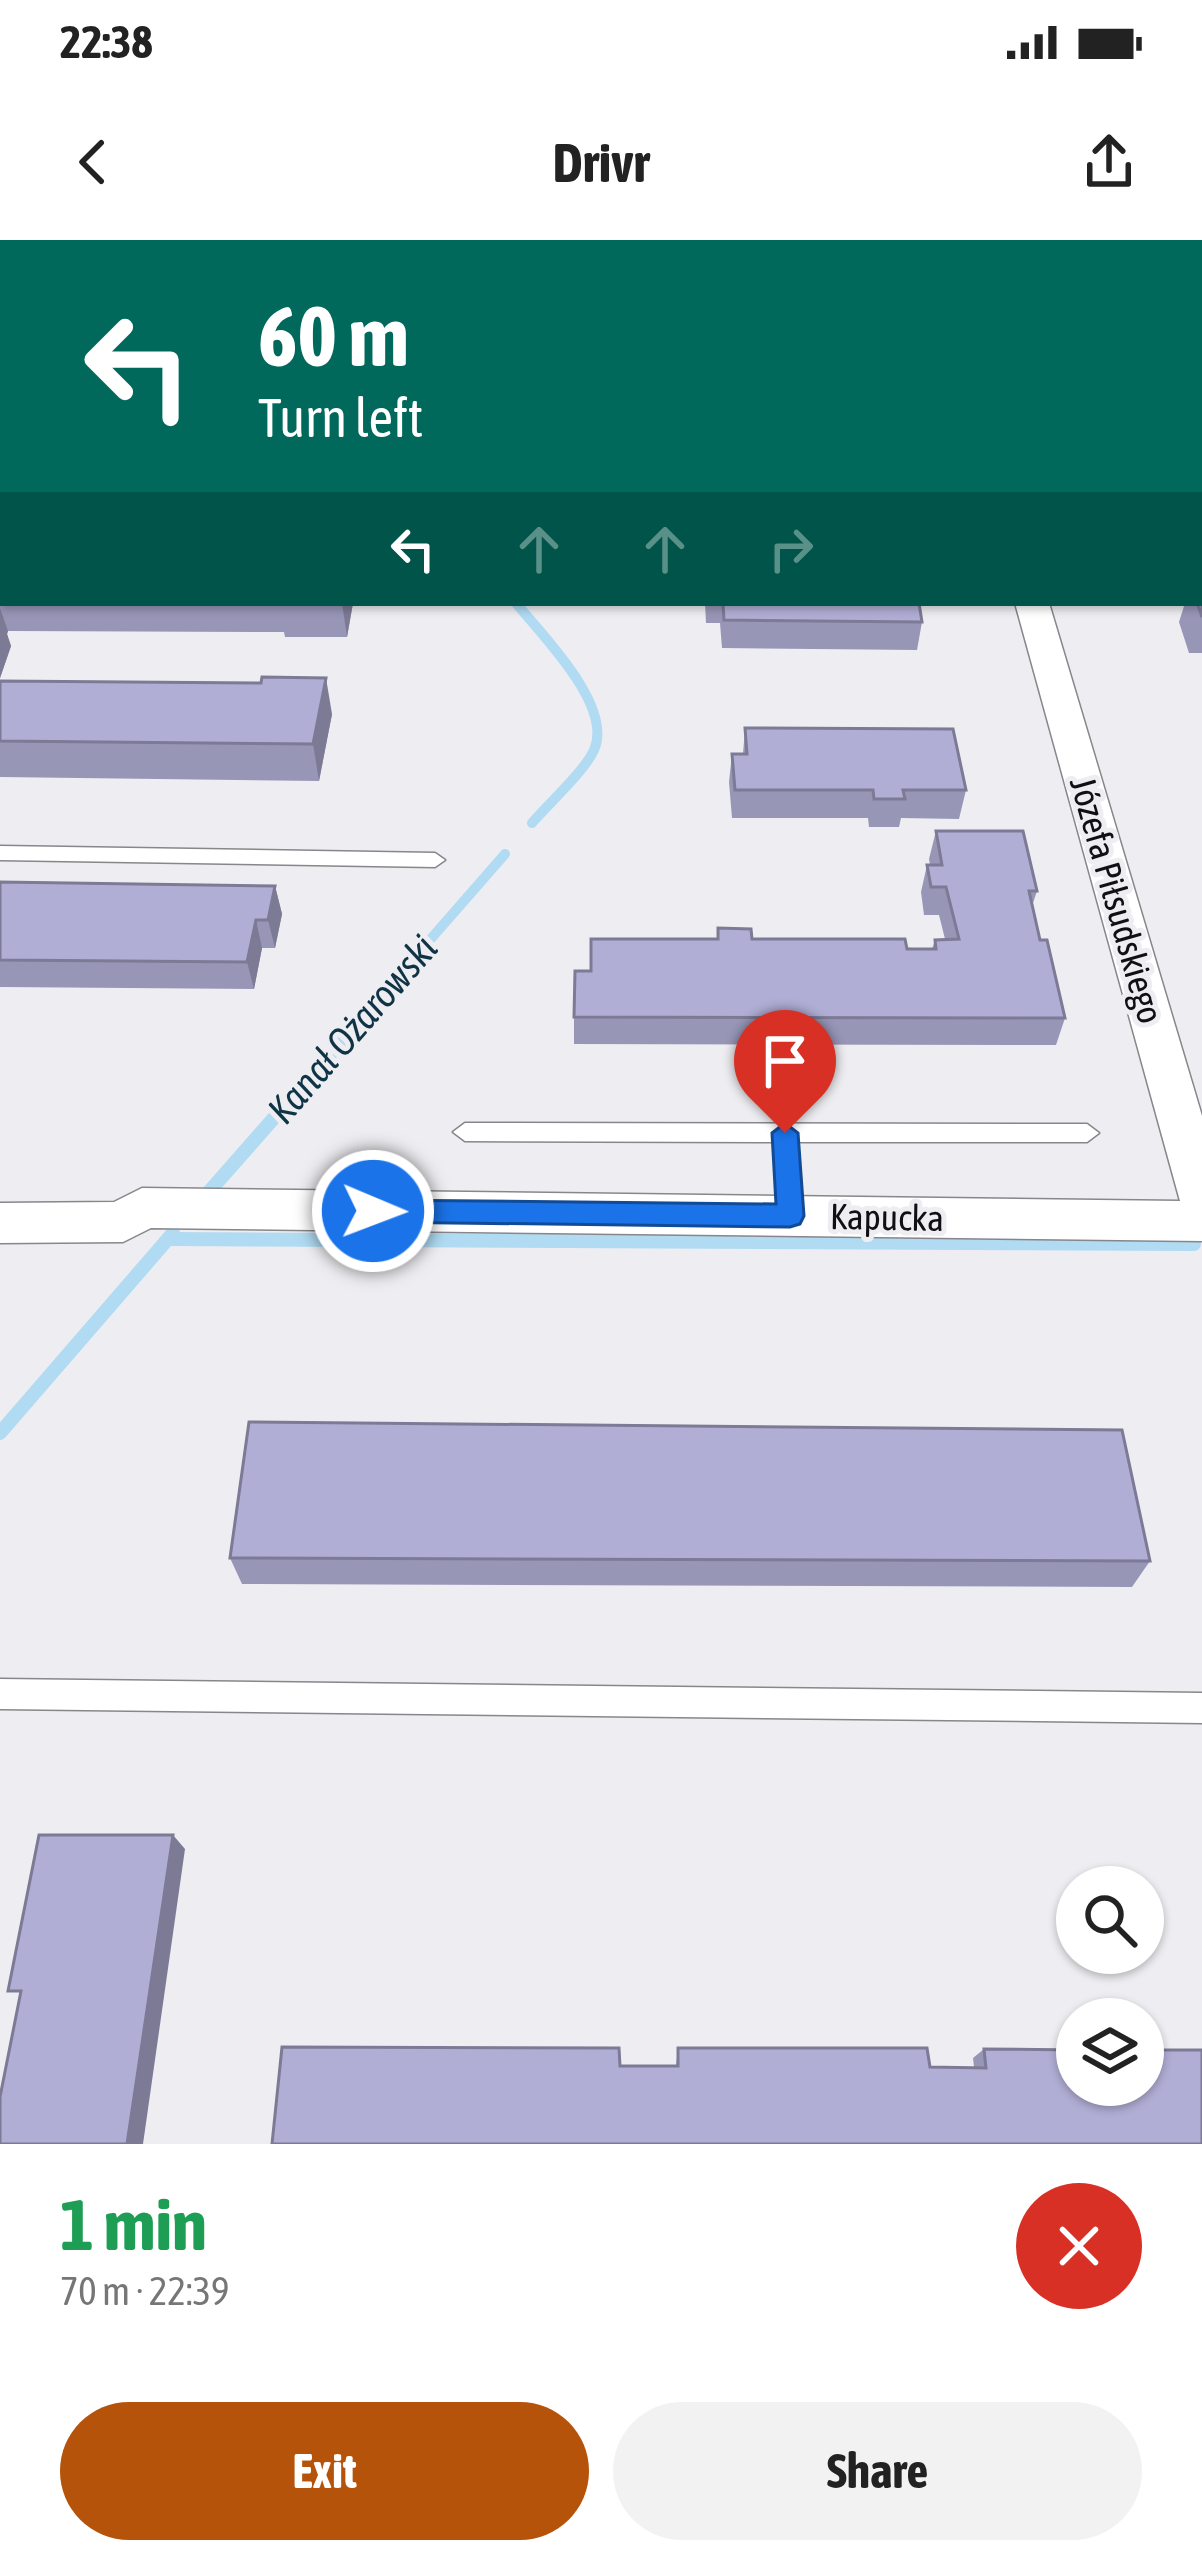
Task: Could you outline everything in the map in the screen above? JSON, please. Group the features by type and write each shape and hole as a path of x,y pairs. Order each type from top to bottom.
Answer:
{"street":[{"name":"Józefa Piłsudskiego","path":"1033,606 1202,1197"},
{"name":"Kapucka","path":"0,1223 123,1222 142,1208 1202,1221"}],"lane":[{"path":"0,853 435,860"},
{"path":"465,1132 1087,1133"},
{"path":"785,1133 790,1216"},
{"path":"0,1694 1202,1708"}],"building":[{"path":"723,606 919,606 922,622 724,620"},
{"path":"262,677 326,678 313,744 0,741 0,681 261,683"},
{"path":"745,728 953,729 966,790 903,790 905,799 874,799 873,790 735,790 732,754 747,754"},
{"path":"936,831 1023,831 1037,891 1029,891 1040,940 1047,940 1065,1018 574,1017 575,971 591,971 591,939 718,939 718,928 751,929 752,939 905,939 907,949 936,949 935,940 959,939 946,887 931,887 927,865 942,865"},
{"path":"0,882 275,886 268,920 256,920 247,962 0,960"},
{"path":"249,1422 1122,1430 1150,1561 230,1558"},
{"path":"39,1835 173,1835 127,2144 0,2144 0,2097 21,1991 8,1991"},
{"path":"282,2047 619,2048 620,2066 678,2066 678,2048 927,2048 930,2067 986,2068 984,2049 1056,2050 1056,2106 1164,2106 1164,2050 1202,2050 1202,2144 272,2144"}],"waterway":[{"name":"Kanał Ożarowski","path":"519,606 585,692 597,732 589,759 532,823"},
{"name":"Kanał Ożarowski","path":"401,973 505,854"},
{"name":"Kanał Ożarowski","path":"200,1202 404,970"},
{"name":"Kanał Ożarowski","path":"0,1433 173,1233"},
{"path":"168,1239 1194,1244"}],"route":[{"path":"373,1211 790,1216 785,1133"}]}
